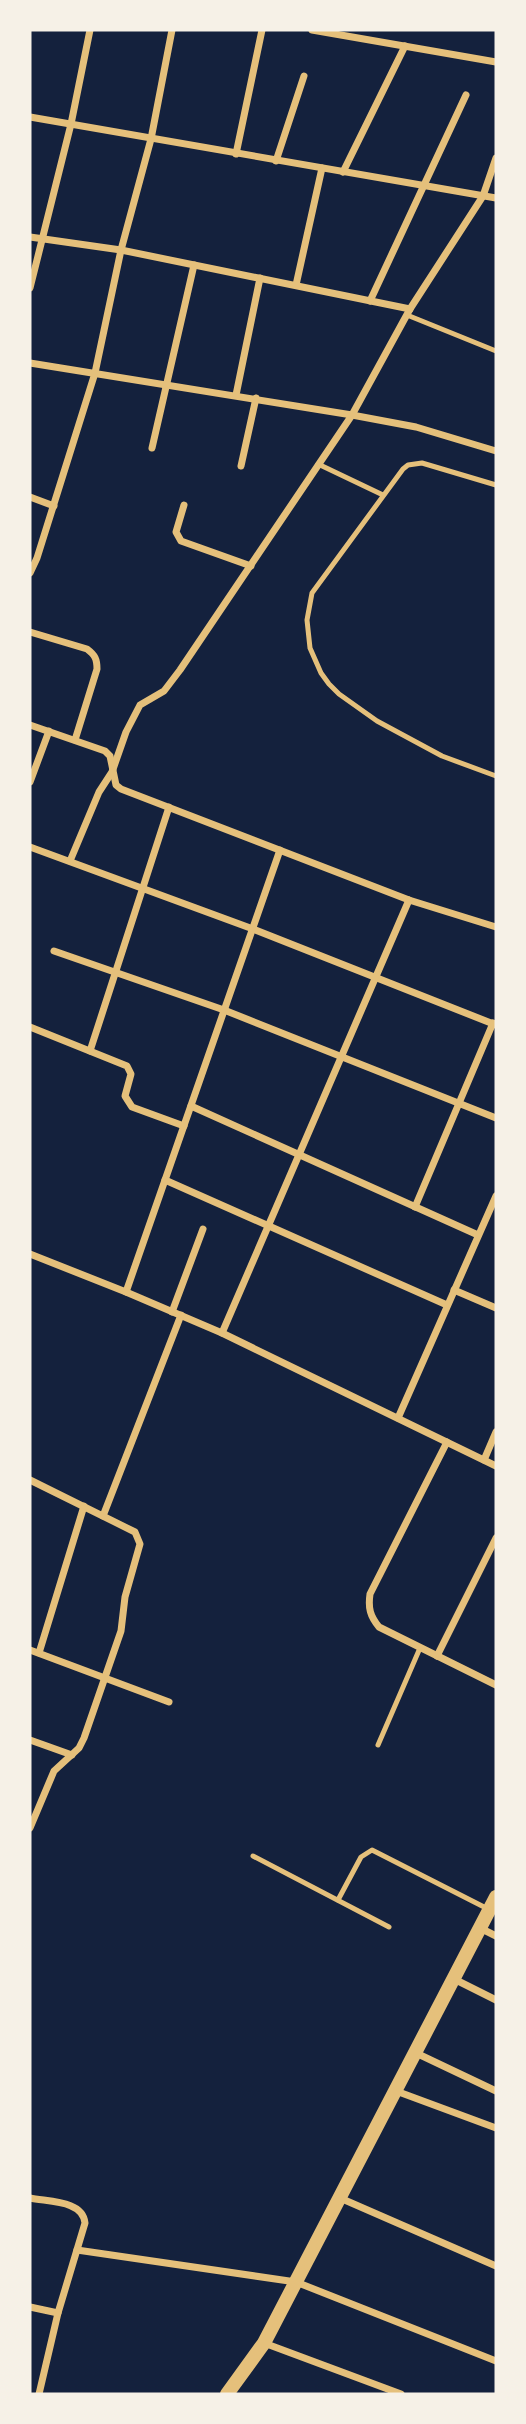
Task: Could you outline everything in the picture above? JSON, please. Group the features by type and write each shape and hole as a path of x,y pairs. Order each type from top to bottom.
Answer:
{"main road":[{"path":"228,2394 264,2343 493,1903"}],"street":[{"path":"30,288 71,124 90,30"},
{"path":"30,573 54,506 95,373 121,250 150,139 172,30"},
{"path":"236,154 262,30"},
{"path":"312,30 496,62"},
{"path":"369,39 370,30"},
{"path":"343,172 405,46"},
{"path":"276,161 304,76"},
{"path":"370,301 466,95"},
{"path":"30,117 496,198"},
{"path":"70,861 140,705 164,691 352,415 409,312 483,196 496,158"},
{"path":"296,285 322,169"},
{"path":"30,237 121,250 296,285 409,312"},
{"path":"152,448 194,265"},
{"path":"236,395 260,278"},
{"path":"30,363 256,398 416,427 496,451"},
{"path":"241,466 256,398"},
{"path":"30,497 54,506"},
{"path":"184,505 176,532 181,541 251,566"},
{"path":"30,632 87,649 97,660 97,668 75,740"},
{"path":"30,725 105,751 110,756 116,785 121,789 409,900 496,927"},
{"path":"30,782 49,731"},
{"path":"90,1051 169,807"},
{"path":"30,847 253,929 495,1024 415,1207"},
{"path":"126,1292 280,850"},
{"path":"222,1333 409,900"},
{"path":"54,951 224,1010 496,1118"},
{"path":"30,1027 127,1066 131,1074 125,1096 132,1107 184,1126"},
{"path":"191,1106 478,1235"},
{"path":"165,1180 447,1305"},
{"path":"398,1418 496,1196"},
{"path":"172,1312 203,1229"},
{"path":"30,1254 222,1333 496,1466"},
{"path":"454,1290 496,1308"},
{"path":"103,1516 181,1315"},
{"path":"484,1460 496,1432"},
{"path":"447,1442 370,1594 368,1607 371,1618 379,1628 496,1685"},
{"path":"30,1480 135,1532 140,1544 125,1597 121,1631 84,1738 79,1748 54,1771 30,1828"},
{"path":"40,1653 85,1506"},
{"path":"438,1656 496,1538"},
{"path":"30,1650 169,1702"},
{"path":"30,1740 72,1755"},
{"path":"480,1928 496,1936"},
{"path":"454,1979 496,2000"},
{"path":"416,2053 496,2091"},
{"path":"396,2091 496,2128"},
{"path":"340,2197 496,2266"},
{"path":"30,2198 73,2206 80,2210 85,2223 58,2313 39,2394"},
{"path":"77,2249 296,2282 496,2361"},
{"path":"30,2307 58,2313"},
{"path":"264,2343 401,2394"}],"lane":[{"path":"409,312 496,351"},
{"path":"496,485 428,464 415,463 403,469 312,593 307,634 315,661 329,684 339,694 377,721 442,756 496,776"},
{"path":"317,464 383,495"},
{"path":"378,1745 420,1648"},
{"path":"338,1900 361,1857 372,1850 493,1903"},
{"path":"253,1856 389,1927"}]}
